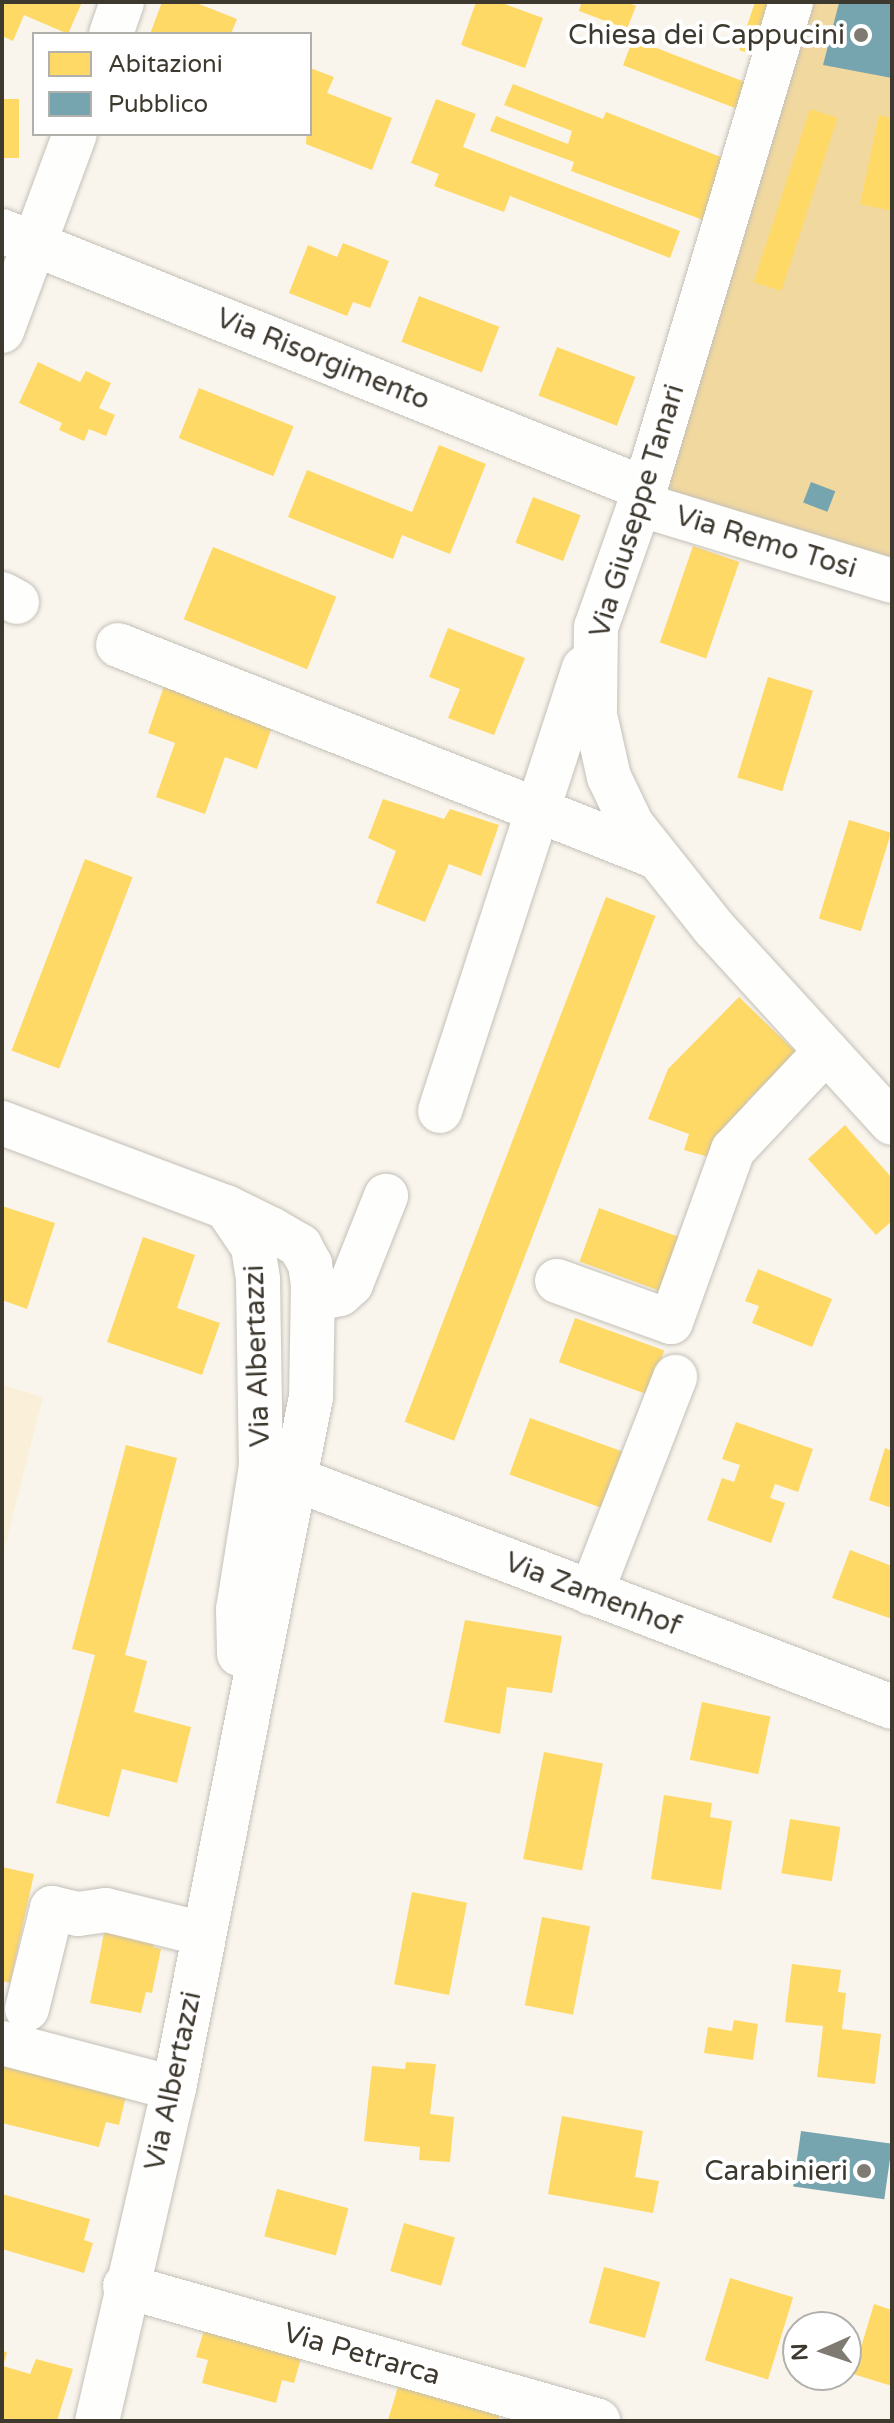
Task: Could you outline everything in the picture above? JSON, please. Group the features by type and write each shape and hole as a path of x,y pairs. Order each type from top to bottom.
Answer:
{"street":[{"path":"112,32 122,2"},
{"name":"Via Giuseppe Tanari","path":"791,2 642,496 596,627 592,678 605,763 632,825 654,856 892,1123"},
{"path":"2,331 19,237 74,136"},
{"name":"Via Risorgimento","path":"19,237 642,496"},
{"name":"Via Remo Tosi","path":"642,496 892,581"},
{"path":"440,1111 540,811 596,627"},
{"path":"118,645 654,856"},
{"path":"557,1281 671,1322 733,1150 826,1051"},
{"name":"Via Albertazzi","path":"2,1123 226,1207 300,1246 310,1264 313,1300 311,1397 278,1473"},
{"path":"313,1300 340,1294 351,1284 386,1196"},
{"name":"Via Albertazzi","path":"97,2421 125,2286 174,2088 242,1740 278,1473 253,1247 226,1207"},
{"path":"591,1593 675,1377"},
{"name":"Via Zamenhof","path":"278,1473 892,1707"},
{"path":"174,2088 14,2026 52,1908 78,1914 106,1910 204,1934"},
{"name":"Via Petrarca","path":"125,2286 598,2421"}],"shaded area":[{"path":"811,2 892,2 892,565 662,490"},
{"path":"2,1385 43,1397 2,1558"}],"building: Abitazioni":[{"path":"3,2 82,2 69,32 24,15 13,41 2,36"},
{"path":"162,2 194,2 237,19 232,32 151,32"},
{"path":"476,2 499,2 543,18 525,68 461,45"},
{"path":"576,2 627,2 636,6 627,29 579,11 581,4"},
{"path":"755,2 775,2 756,56 739,50"},
{"path":"633,39 747,83 737,109 623,65"},
{"path":"312,69 334,77 327,93 392,118 372,170 306,144 306,136 312,136"},
{"path":"513,84 603,119 606,112 726,159 703,220 571,171 574,162 490,131 496,116 568,144 572,131 504,105"},
{"path":"2,99 19,99 19,158 2,158"},
{"path":"436,99 476,114 463,147 680,231 670,258 510,196 504,212 434,186 439,174 411,163"},
{"path":"810,109 838,118 781,291 754,282"},
{"path":"879,115 892,118 892,211 860,204"},
{"path":"343,243 389,261 370,308 353,302 347,316 289,293 308,245 337,257"},
{"path":"419,296 499,327 482,373 401,342"},
{"path":"557,347 635,377 617,426 538,396"},
{"path":"38,362 80,382 86,371 111,383 99,408 115,415 106,436 89,429 84,441 59,430 62,423 19,403"},
{"path":"199,388 294,426 273,476 179,438"},
{"path":"439,445 486,464 450,554 402,535 393,559 288,517 307,470 412,512"},
{"path":"533,497 581,515 563,561 515,543"},
{"path":"693,546 739,562 706,658 660,642"},
{"path":"213,547 336,597 307,669 184,619"},
{"path":"448,628 525,658 494,735 448,718 460,689 429,677"},
{"path":"768,677 813,691 782,791 737,777"},
{"path":"164,686 276,716 257,769 225,757 205,814 156,797 175,743 148,733"},
{"path":"383,799 444,819 450,809 499,825 481,876 449,864 425,922 376,903 396,851 368,838"},
{"path":"849,820 891,833 861,931 819,918"},
{"path":"85,859 133,877 59,1069 12,1050"},
{"path":"606,897 655,916 454,1441 405,1422"},
{"path":"739,997 797,1053 747,1101 723,1161 684,1150 689,1134 648,1119 668,1069"},
{"path":"845,1125 892,1178 892,1221 876,1235 808,1159"},
{"path":"2,1206 55,1223 27,1309 2,1300"},
{"path":"599,1208 679,1237 659,1291 580,1262"},
{"path":"143,1237 195,1255 177,1308 220,1323 202,1375 107,1342"},
{"path":"758,1269 832,1299 812,1347 752,1323 759,1306 745,1301"},
{"path":"575,1318 664,1350 648,1395 559,1362"},
{"path":"530,1418 623,1452 603,1508 509,1474"},
{"path":"736,1422 813,1449 798,1492 775,1484 770,1498 785,1503 771,1543 707,1520 722,1478 734,1482 740,1465 722,1459"},
{"path":"126,1445 177,1458 125,1655 147,1661 134,1712 191,1727 177,1783 122,1769 109,1817 56,1803 95,1655 72,1649"},
{"path":"885,1448 892,1451 892,1508 869,1500"},
{"path":"850,1550 892,1566 892,1619 832,1598"},
{"path":"465,1620 562,1636 552,1693 507,1687 500,1734 444,1722"},
{"path":"702,1702 770,1717 758,1774 690,1760"},
{"path":"544,1752 603,1763 582,1870 523,1859"},
{"path":"664,1795 712,1803 710,1817 732,1821 721,1890 651,1879"},
{"path":"790,1819 840,1827 832,1881 781,1873"},
{"path":"2,1867 34,1874 10,1983 2,1981"},
{"path":"412,1892 467,1903 449,1995 394,1984"},
{"path":"108,1913 158,1923 153,1947 161,1949 152,1993 146,1992 141,2013 90,2003"},
{"path":"542,1917 590,1926 573,2015 525,2005"},
{"path":"792,1964 841,1970 838,1992 846,1993 842,2029 881,2034 875,2084 817,2077 823,2026 785,2022"},
{"path":"734,2020 758,2024 753,2060 704,2053 708,2027 732,2031"},
{"path":"406,2062 436,2064 430,2114 454,2117 450,2162 419,2160 420,2147 364,2141 372,2066 405,2069"},
{"path":"2,2066 126,2096 119,2125 106,2122 99,2147 2,2123"},
{"path":"562,2116 643,2131 635,2177 659,2181 653,2213 548,2194"},
{"path":"277,2189 348,2208 336,2255 264,2236"},
{"path":"2,2194 90,2219 84,2240 93,2243 84,2273 2,2249"},
{"path":"404,2223 455,2238 441,2286 390,2271"},
{"path":"604,2267 660,2282 645,2338 589,2323"},
{"path":"730,2278 793,2297 789,2311 782,2311 782,2334 768,2380 705,2360"},
{"path":"874,2304 892,2310 892,2386 862,2377 862,2344"},
{"path":"206,2324 303,2351 294,2383 282,2380 276,2403 202,2383 208,2360 196,2357"},
{"path":"2,2351 7,2352 3,2366 30,2374 36,2359 73,2369 57,2421 2,2421"},
{"path":"400,2380 501,2411 498,2421 388,2420"}],"building: Pubblico":[{"name":"Chiesa dei Cappucini","path":"892,2 892,78 823,65 839,3"},
{"path":"811,482 835,491 827,512 803,503"},
{"path":"801,2131 892,2144 884,2199 793,2186"}],"place":[{"name":"Chiesa dei Cappucini","path":"861,35"},
{"name":"Carabinieri","path":"864,2171"}]}
